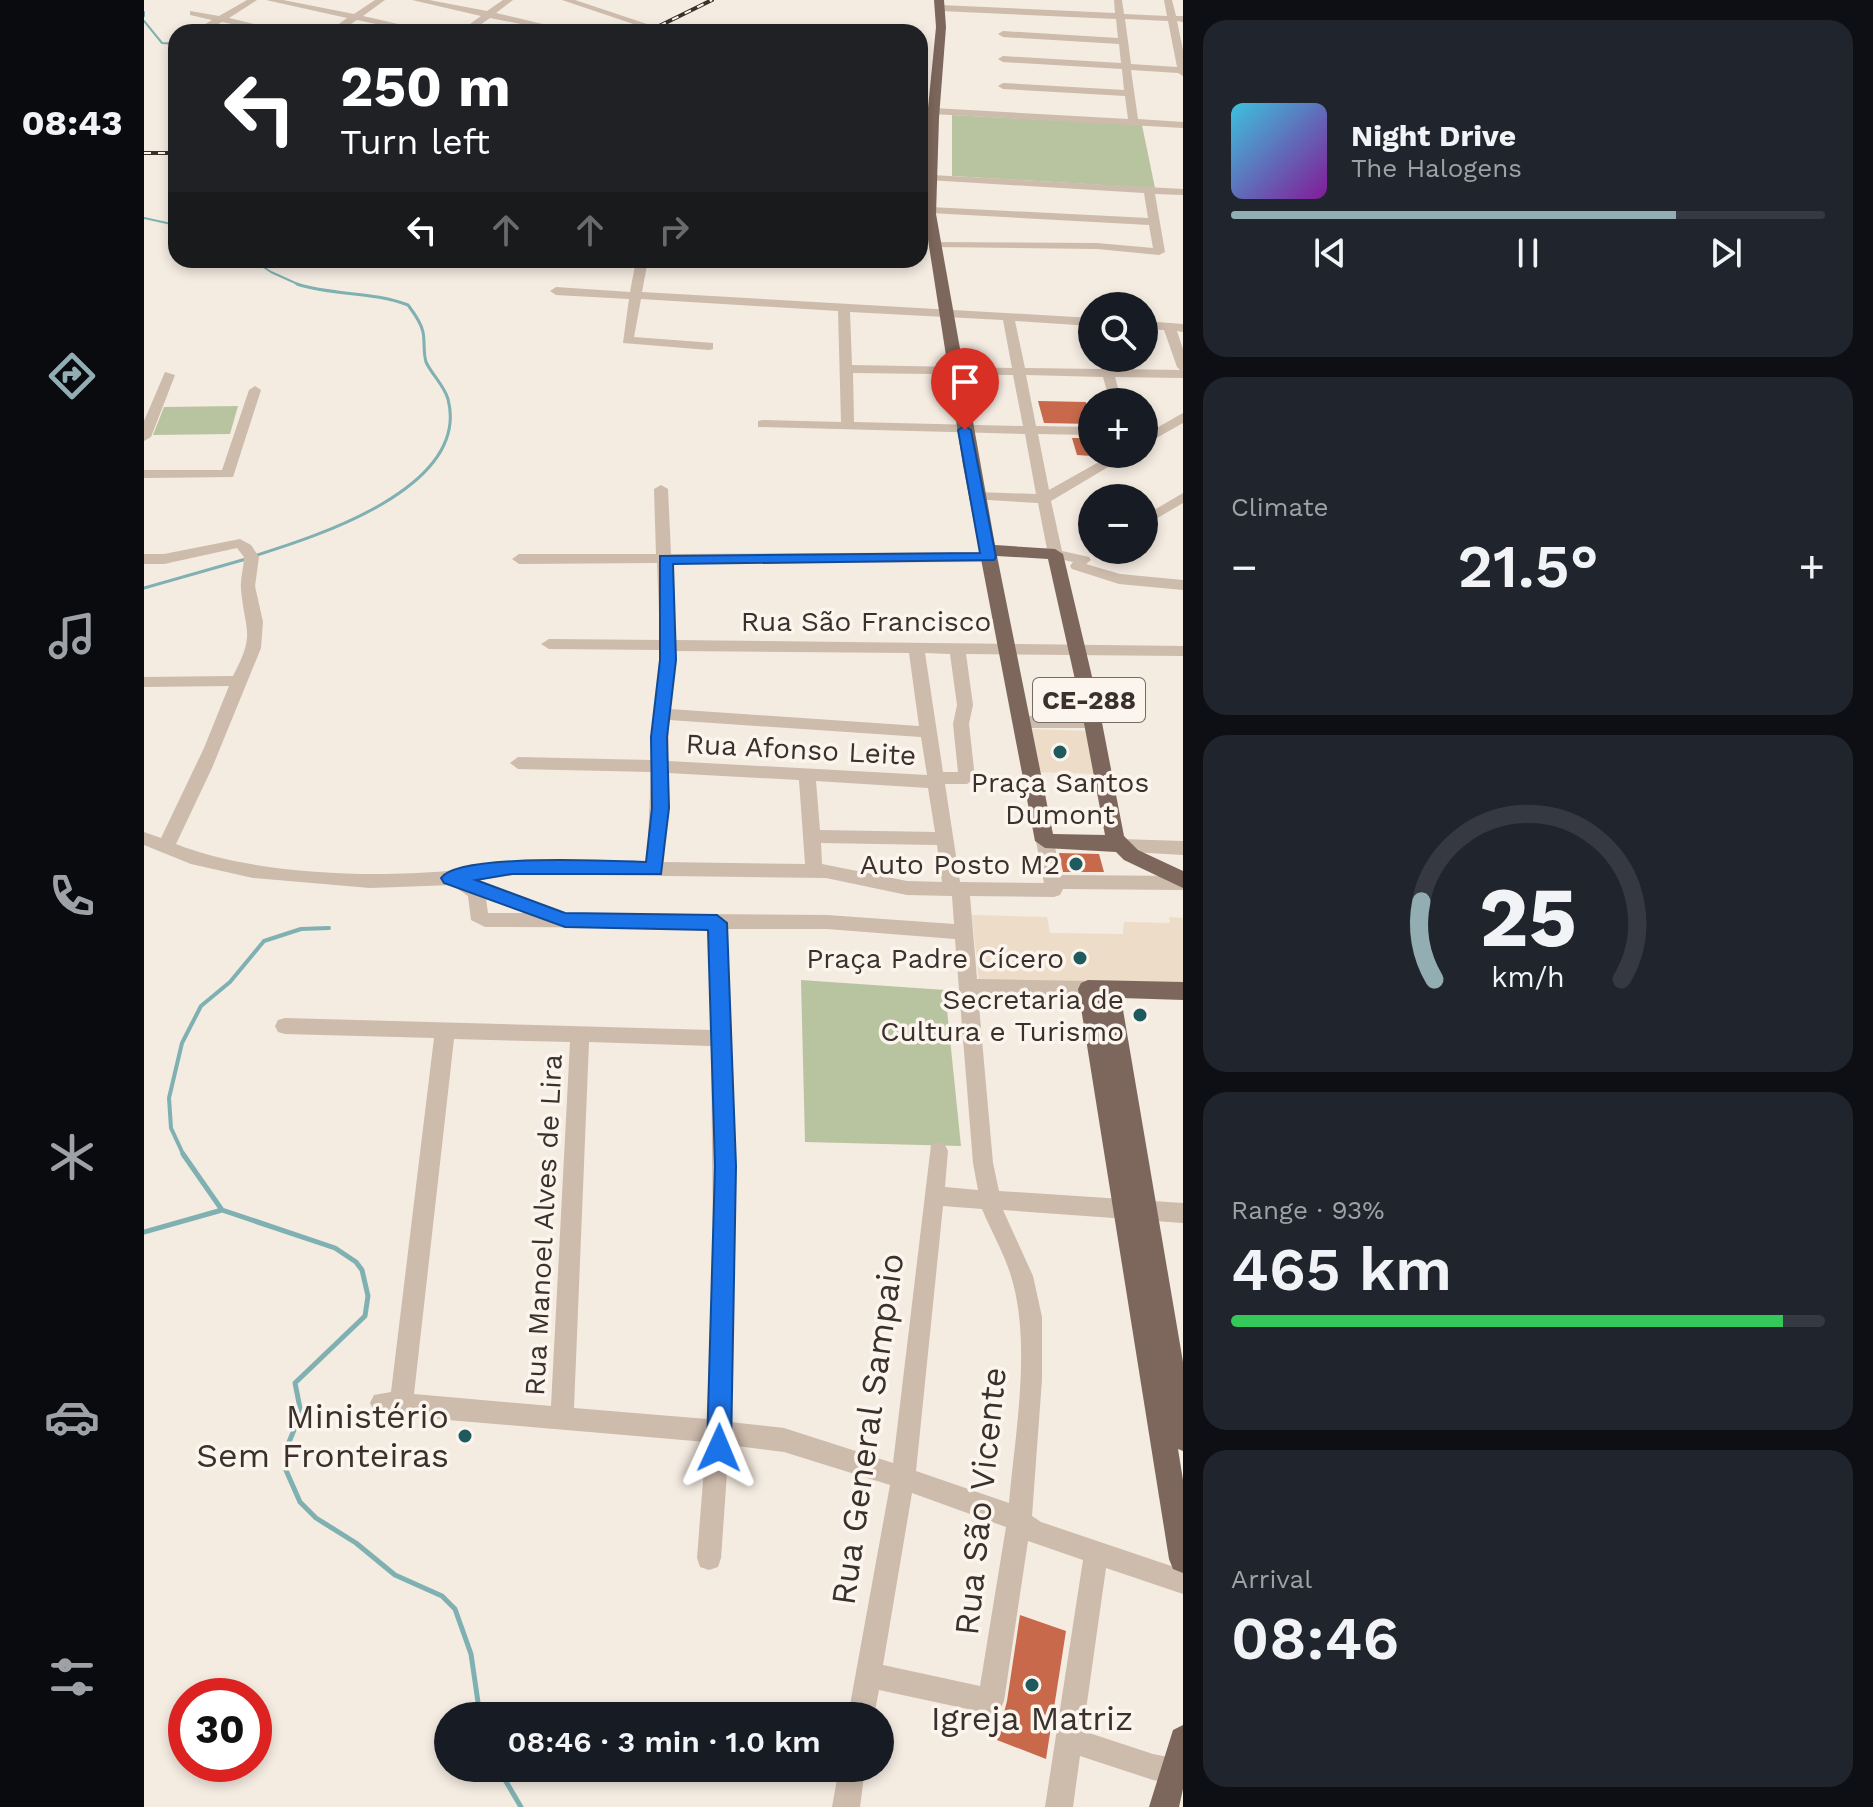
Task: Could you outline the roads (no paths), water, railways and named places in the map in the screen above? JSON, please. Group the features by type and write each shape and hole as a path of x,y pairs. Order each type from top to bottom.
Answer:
{"main road":[{"name":"CE-288","path":"928,185 932,178 933,111 941,33 939,4"},
{"name":"CE-288","path":"928,202 930,243 945,312 976,496 1024,722 1045,841"},
{"path":"988,554 1055,554"},
{"name":"CE-288","path":"1055,554 1093,722 1113,833 1121,846"},
{"path":"1045,841 1098,841 1121,846 1131,855 1183,881"},
{"path":"1183,991 1098,989 1135,1211 1183,1559"},
{"path":"1135,1211 1183,1438"},
{"path":"1164,1807 1178,1772 1183,1740"}],"street":[{"path":"211,24 253,0"},
{"path":"270,0 389,24"},
{"path":"345,24 381,0"},
{"path":"416,0 536,24"},
{"path":"475,24 509,0"},
{"path":"566,0 641,24"},
{"path":"1118,0 1133,122"},
{"path":"1003,59 1183,71 1168,0"},
{"path":"939,4 1002,5 1183,19"},
{"path":"1002,5 1003,115"},
{"path":"193,13 244,24"},
{"path":"1003,34 1123,41"},
{"path":"1003,86 1130,93"},
{"path":"933,111 1183,125"},
{"path":"932,178 1183,192"},
{"path":"930,243 1103,247 1159,252 1149,190"},
{"path":"930,210 1155,222"},
{"path":"640,268 627,340 709,346"},
{"path":"556,291 1078,321"},
{"path":"844,306 848,427"},
{"path":"1008,316 1055,554 1078,562"},
{"path":"1176,327 1183,367"},
{"path":"846,369 1183,374"},
{"path":"1108,373 1112,388"},
{"path":"144,437 169,375"},
{"path":"144,474 228,474 255,390"},
{"path":"1158,432 1183,417"},
{"path":"763,424 1078,431"},
{"path":"976,496 1044,499 1098,468"},
{"path":"655,869 660,814 661,714 667,687 668,646 661,489"},
{"path":"1158,515 1179,504"},
{"path":"144,559 164,559 240,543 252,556 248,587 254,611 255,645 215,748 151,842 220,864 286,875 370,881 457,880 512,867 814,871 839,873 901,888 1183,881"},
{"path":"519,559 988,554"},
{"path":"1067,611 1067,579 1080,564"},
{"path":"1083,564 1119,579 1183,585"},
{"name":"Rua São Francisco","path":"549,644 1183,651"},
{"name":"Rua São Vicente","path":"869,1675 991,1701 1018,1519 1031,1379 1030,1309 1022,1276 990,1201 980,1144 964,932 945,839 916,648"},
{"name":"Rua Afonso Leite","path":"518,763 581,762 807,776 967,778 961,724 965,705 957,648"},
{"path":"144,682 239,681"},
{"path":"661,714 928,732"},
{"path":"1024,722 1093,722"},
{"path":"807,776 814,871"},
{"path":"811,836 945,839"},
{"path":"1045,841 1053,886"},
{"path":"1121,846 1183,848"},
{"path":"457,880 478,895 477,915 481,919 827,922 883,929 964,932"},
{"path":"457,880 565,920"},
{"path":"709,1558 719,1434 725,1166 717,923"},
{"path":"968,987 1098,989"},
{"path":"285,1026 721,1038"},
{"path":"445,1031 392,1404 784,1440 903,1478 1018,1519 1035,1532 1183,1582"},
{"name":"Rua Manoel Alves de Lira","path":"562,1419 580,1034"},
{"name":"Rua General Sampaio","path":"864,1702 903,1478 938,1151"},
{"path":"933,1196 1183,1213"},
{"path":"1059,1807 1096,1554"},
{"path":"1068,1739 1178,1772"},
{"path":"846,1807 850,1782"}],"waterway":[{"path":"144,21 162,43 168,43"},
{"path":"144,218 168,223"},
{"path":"265,268 298,284"},
{"path":"254,556 313,536 382,504 413,483 436,458 449,431 448,399 426,362 422,328 408,305 298,284"},
{"path":"298,284 302,286"},
{"path":"144,588 246,559"},
{"path":"183,1154 171,1128 169,1098 182,1043 201,1006 230,982 264,941 301,929 329,928"},
{"path":"183,1154 222,1210"},
{"path":"144,1232 222,1210"},
{"path":"222,1210 335,1248 356,1262 362,1270 368,1296 365,1316 295,1383 301,1413 287,1447 285,1468 300,1502 316,1518 356,1543 395,1575 442,1596 455,1609 471,1654 478,1702"},
{"path":"506,1782 521,1807"}],"railway":[{"path":"663,24 712,0"},
{"path":"144,153 168,153"}],"place":[{"name":"Praça Santos Dumont","path":"1060,752"},
{"name":"Auto Posto M2","path":"1076,864"},
{"name":"Praça Padre Cícero","path":"1080,958"},
{"name":"Secretaria de Cultura e Turismo","path":"1140,1015"},
{"name":"Ministério Sem Fronteiras","path":"465,1436"},
{"name":"Igreja Matriz","path":"1032,1685"}]}
